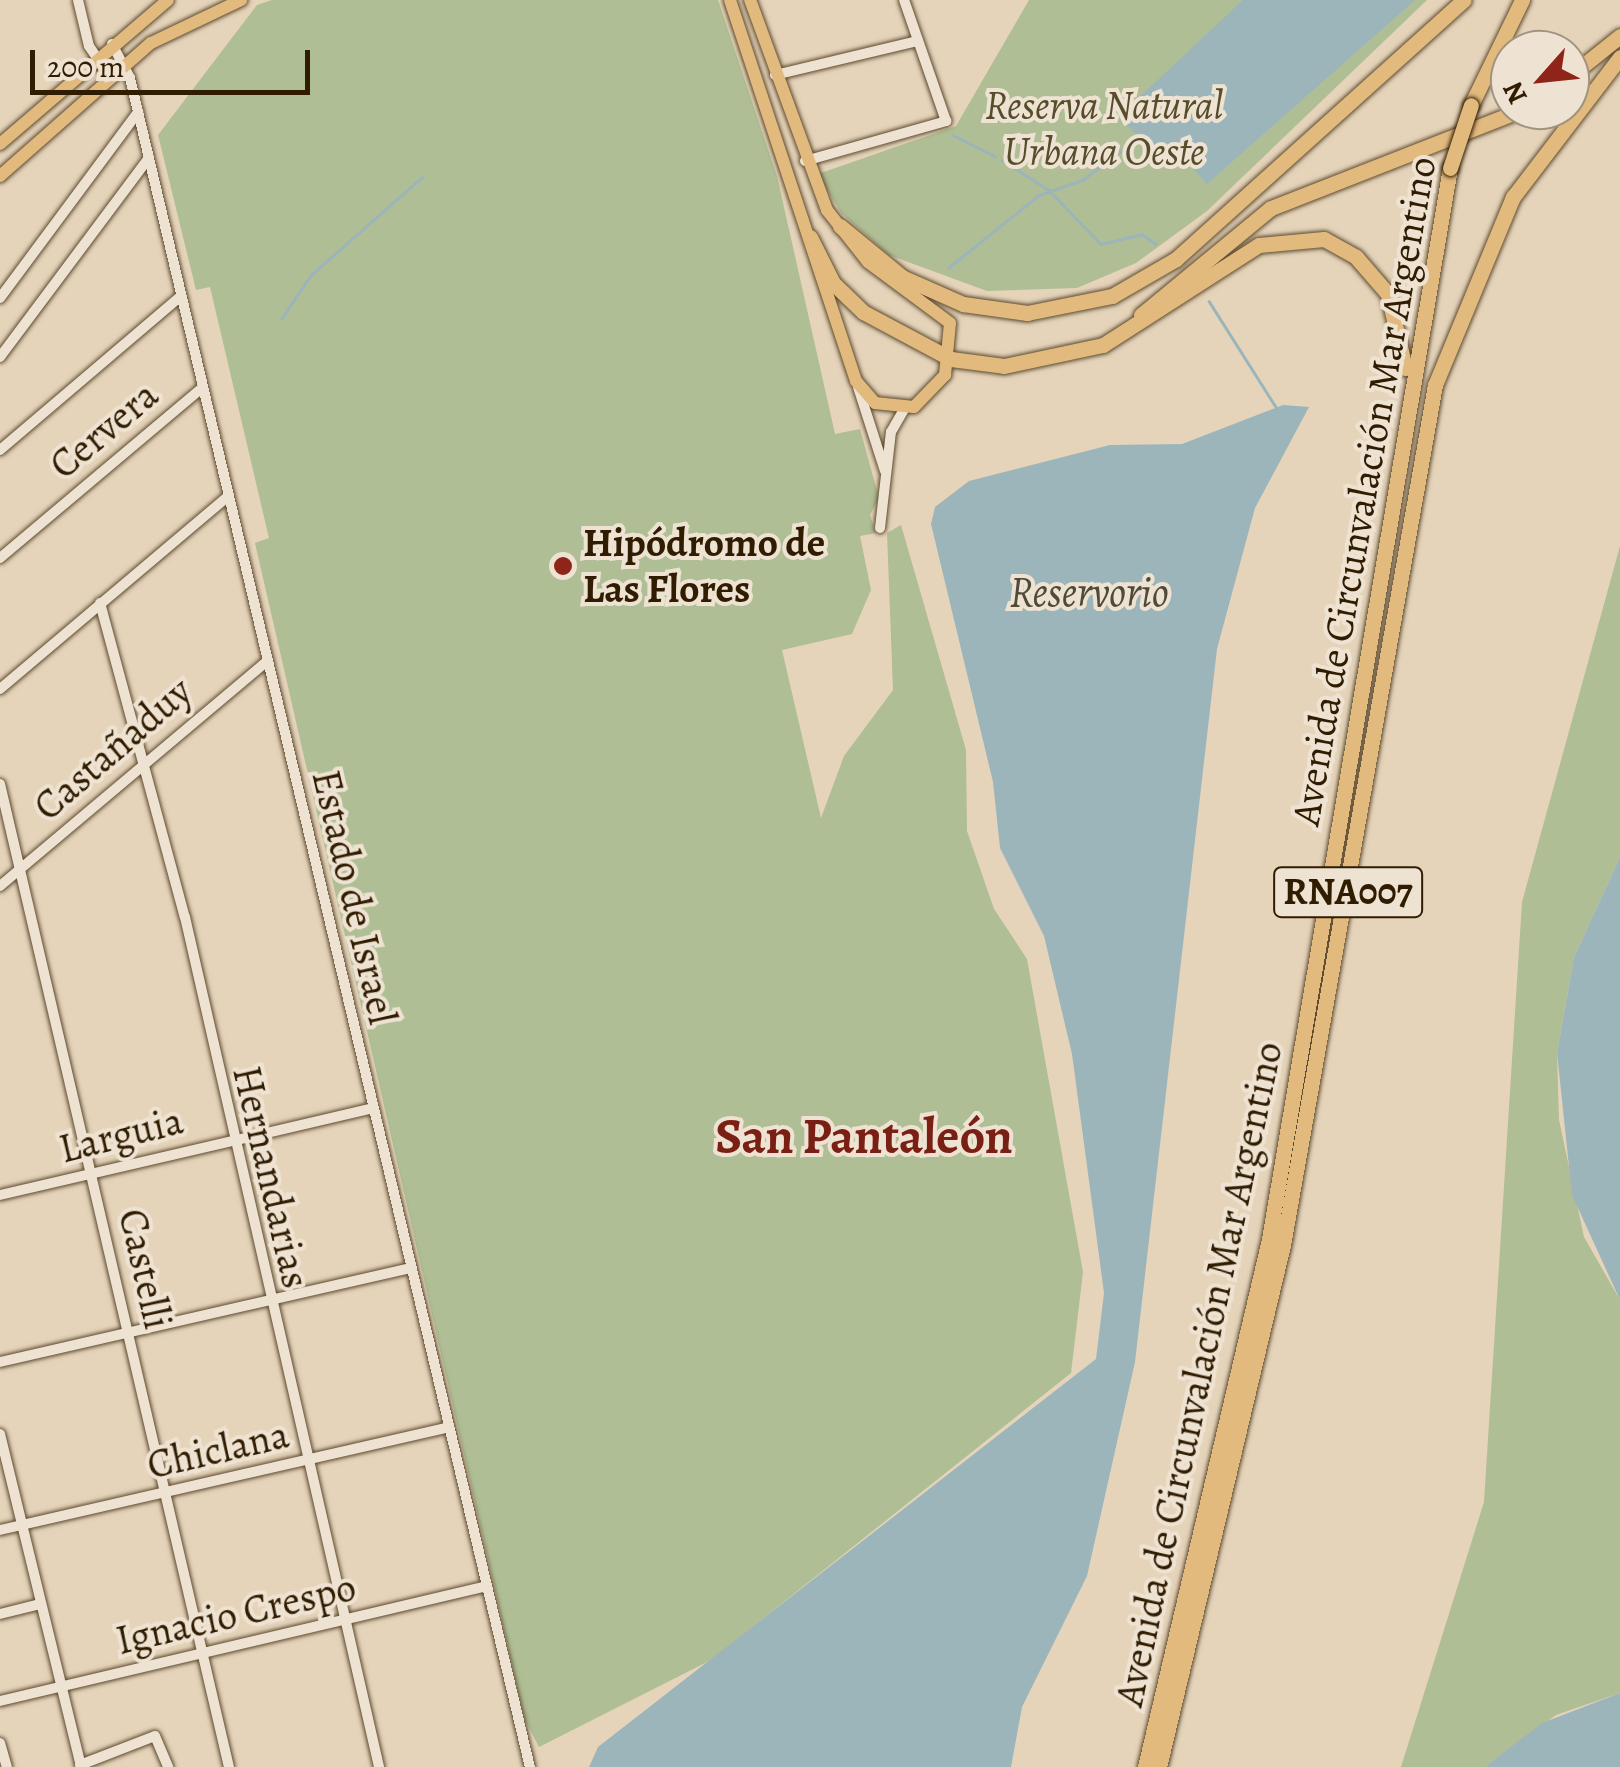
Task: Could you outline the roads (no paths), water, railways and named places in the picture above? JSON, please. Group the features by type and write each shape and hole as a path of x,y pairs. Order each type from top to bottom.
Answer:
{"highway":[{"path":"840,226 902,277 962,304 1027,313 1112,296 1176,259 1464,0"},
{"name":"Avenida de Circunvalación Mar Argentino","path":"1145,1767 1270,1239 1450,168 1471,104 1522,0"},
{"path":"1590,60 1620,36"},
{"name":"RNA007","path":"1159,1767 1283,1246 1436,385 1513,197 1620,57"},
{"path":"1120,335 1271,208 1490,122"},
{"path":"810,237 851,303 951,358 1044,364 1120,335 1259,245 1291,237 1324,240 1356,257 1399,315 1406,368 1342,797"}],"main road":[{"path":"0,144 94,58 168,0"},
{"path":"0,176 126,63 179,25 241,0"},
{"path":"730,0 856,381 875,403 905,408 930,397 951,358 945,314 879,272 840,226 804,162 750,0"}],"street":[{"path":"78,0 94,58 110,76"},
{"path":"804,162 946,121 904,0"},
{"path":"775,76 918,41"},
{"name":"Estado de Israel","path":"112,44 126,63 138,112 530,1767"},
{"path":"0,298 138,112"},
{"path":"0,357 149,158"},
{"path":"0,450 181,296"},
{"path":"856,381 886,477"},
{"name":"Cervera","path":"0,558 202,388"},
{"path":"880,528 886,477 905,408"},
{"path":"0,690 228,496"},
{"name":"Hernandarias","path":"100,603 144,762 379,1767"},
{"name":"Castañaduy","path":"0,886 267,661"},
{"name":"Castelli","path":"0,784 230,1767"},
{"name":"Larguia","path":"0,1195 373,1108"},
{"path":"0,1362 410,1268"},
{"name":"Chiclana","path":"0,1530 448,1426"},
{"path":"0,1434 80,1766 154,1736 168,1767"},
{"name":"Ignacio Crespo","path":"0,1701 487,1586"},
{"path":"0,1614 40,1604"},
{"path":"0,1743 7,1767"}],"water":[{"path":"1243,0 1415,0 1207,184 1178,152 1145,142 1118,117"},
{"name":"Reservorio","path":"1283,405 1309,407 1255,508 1217,649 1135,1362 1087,1576 1022,1707 1011,1767 589,1767 598,1747 1096,1359 1104,1293 1072,1054 1044,936 1000,848 993,782 931,524 935,507 969,481 1110,445 1182,444"},
{"path":"1620,857 1620,1300 1572,1195 1557,1053 1574,957"},
{"path":"1620,1693 1620,1767 1485,1767 1542,1723"}],"waterway":[{"path":"953,135 995,156"},
{"path":"948,268 1039,195 1082,180 1139,138"},
{"path":"1002,160 1049,190 1101,244 1142,234 1156,244"},
{"path":"281,319 311,275 422,177"},
{"path":"1209,301 1276,407"}],"place":[{"name":"Hipódromo de Las Flores","path":"563,566"}],"district":[{"name":"San Pantaleón","path":"864,1137"}],"park label":[{"name":"Reserva Natural Urbana Oeste","path":"1104,129"}]}
